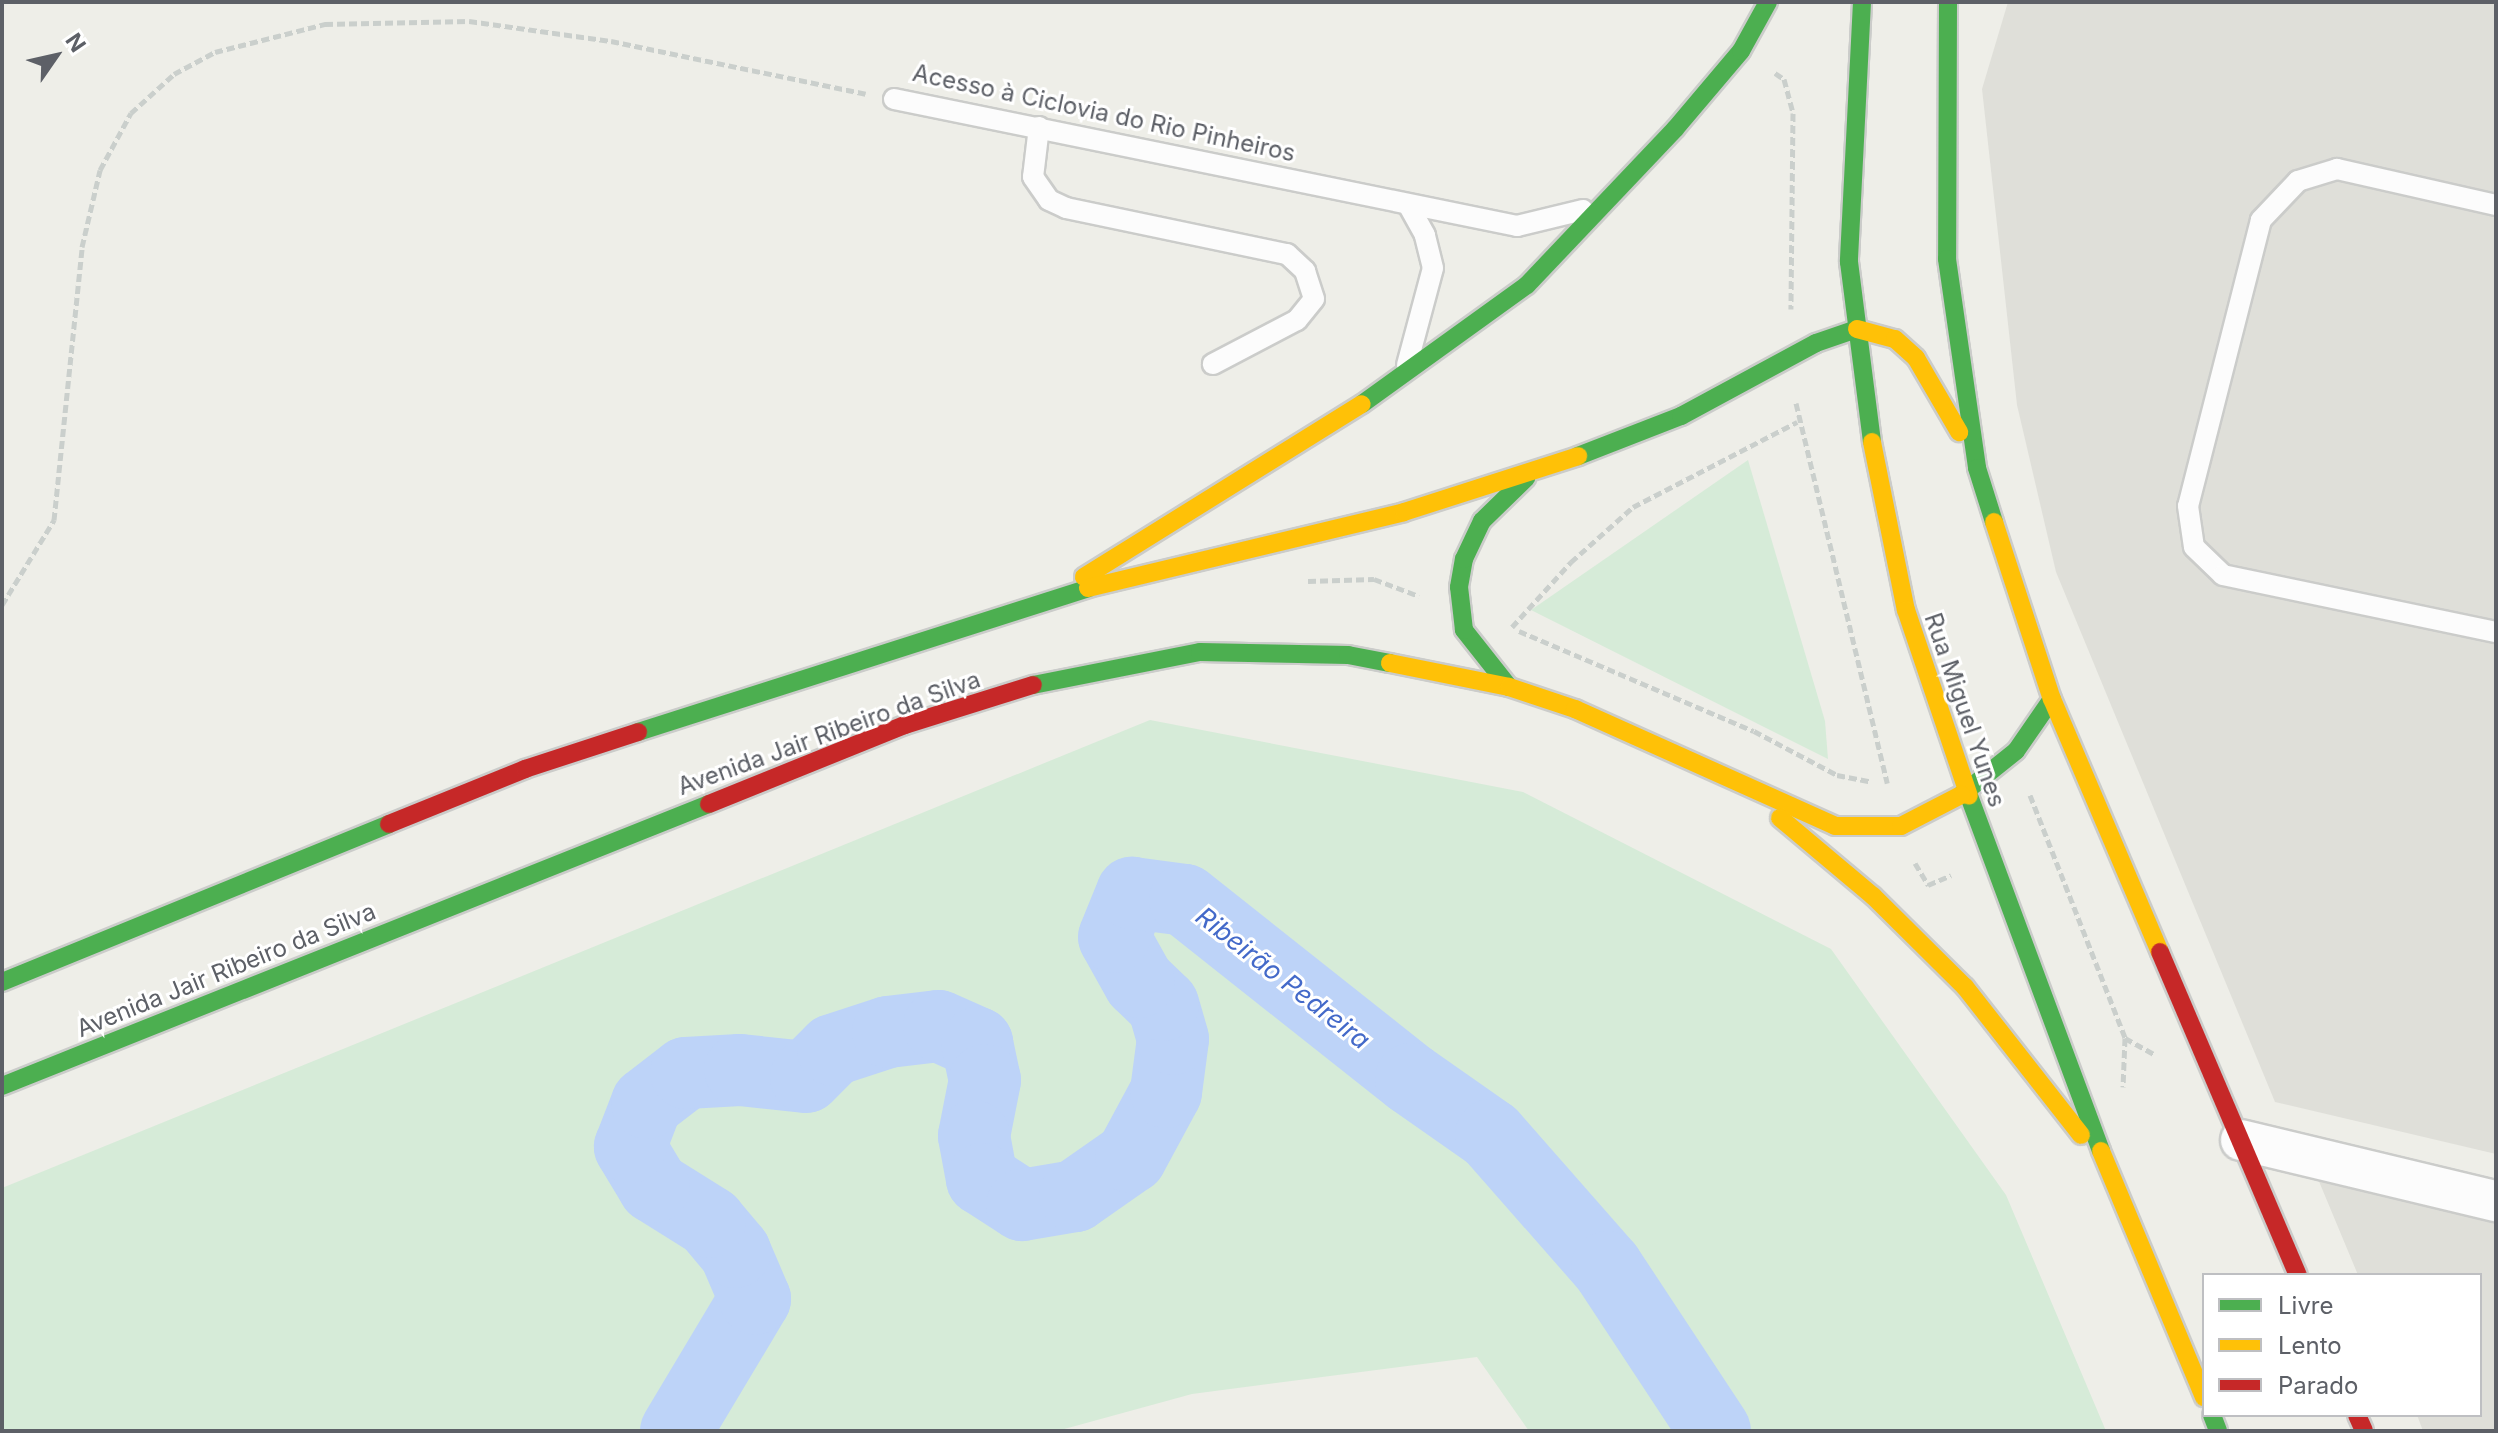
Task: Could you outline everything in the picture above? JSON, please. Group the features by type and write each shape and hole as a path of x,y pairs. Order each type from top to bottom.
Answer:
{"main road":[{"path":"1055,596 1402,379 1527,285 1617,195 1741,51 1768,2"},
{"name":"Rua Miguel Yunes","path":"1862,2 1849,262 1879,495 1906,610 1968,791 2108,1170 2202,1392"},
{"path":"1948,2 1947,259 1977,468"},
{"path":"2,982 525,769 1055,596 1404,512 1531,474 1681,416 1816,343 1857,329 1895,339 1916,358 1938,387 1977,468 2052,699 2297,1273"},
{"path":"1509,687 1464,630 1459,587 1464,559 1482,521 1531,474"},
{"name":"Avenida Jair Ribeiro da Silva","path":"2,1086 905,725 1067,674 1200,652 1348,655 1509,687 1648,739 1741,786 1835,826 1901,826 1968,791 2016,751 2052,699"},
{"path":"1741,786 1846,871 1965,987 2108,1170"}],"street":[{"path":"2241,1140 2496,1201"}],"lane":[{"path":"884,98 1517,226 1567,217 1617,195"},
{"path":"1039,127 1033,177 1049,200 1066,208 1287,254 1305,271 1314,299 1297,320 1213,364"},
{"path":"2496,205 2337,169 2298,181 2261,220 2188,506 2194,547 2223,575 2496,632"},
{"path":"1402,379 1428,301 1433,268 1425,235 1409,206"}],"path":[{"path":"2,605 54,520 82,247 100,170 131,113 174,74 215,52 325,24 469,21 611,41 884,98"},
{"path":"1784,79 1793,113 1791,316"},
{"path":"1797,422 1816,498 1889,784 1837,775 1754,731 1512,628 1571,562 1633,507 1797,422"},
{"path":"1300,581 1374,579 1416,594"},
{"path":"2040,828 2125,1038"},
{"path":"1914,860 1928,885 1947,877"}],"shaded area":[{"path":"2008,2 2496,2 2496,1154 2275,1102 2056,572 2017,405 1982,89"},
{"path":"2318,1179 2496,1222 2496,1431 2423,1431 2418,1417 2482,1417 2482,1273 2357,1273"}],"green space":[{"path":"1748,460 1825,721 1828,759 1531,610"},
{"path":"1150,720 1523,792 1831,949 2006,1195 2106,1431 1529,1431 1477,1357 1192,1394 1057,1431 2,1431 2,1188"}],"waterway":[{"name":"Ribeirão Pedreira","path":"676,1431 755,1299 735,1252 710,1222 654,1187 630,1147 647,1103 686,1073 740,1070 806,1077 833,1050 888,1032 939,1026 977,1043 985,1080 974,1136 982,1179 1022,1205 1075,1196 1131,1157 1166,1092 1173,1039 1163,1005 1139,982 1114,937 1132,893 1185,900 1411,1079 1491,1135 1607,1267 1715,1431"}],"traffic: fast":[{"path":"1362,404 1527,285 1675,129 1741,51 1768,2"},
{"path":"1862,2 1849,262 1872,442"},
{"path":"1948,2 1947,259 1977,468 1994,522"},
{"path":"1578,456 1681,416 1816,343 1857,329"},
{"path":"1509,687 1464,630 1459,587 1464,559 1482,521 1526,478"},
{"path":"638,732 1088,588"},
{"path":"1033,685 1200,652 1348,655 1390,663"},
{"path":"1961,795 2016,751 2052,699"},
{"path":"1969,796 2101,1151"},
{"path":"2,1086 709,804"},
{"path":"2,982 389,824"},
{"path":"2213,1417 2218,1431"}],"traffic: slow":[{"path":"1857,329 1895,339 1916,358 1959,432"},
{"path":"1084,577 1362,404"},
{"path":"1872,442 1906,610 1969,796"},
{"path":"1088,588 1404,512 1578,456"},
{"path":"1994,522 2052,699 2160,952"},
{"path":"1390,663 1509,687 1575,709 1835,826 1901,826 1961,795"},
{"path":"1780,818 1873,896 1965,987 2081,1135"},
{"path":"2101,1151 2202,1392"}],"traffic: jam":[{"path":"709,804 905,725 1033,685"},
{"path":"389,824 525,769 638,732"},
{"path":"2160,952 2297,1273"},
{"path":"2358,1417 2364,1431"}]}
